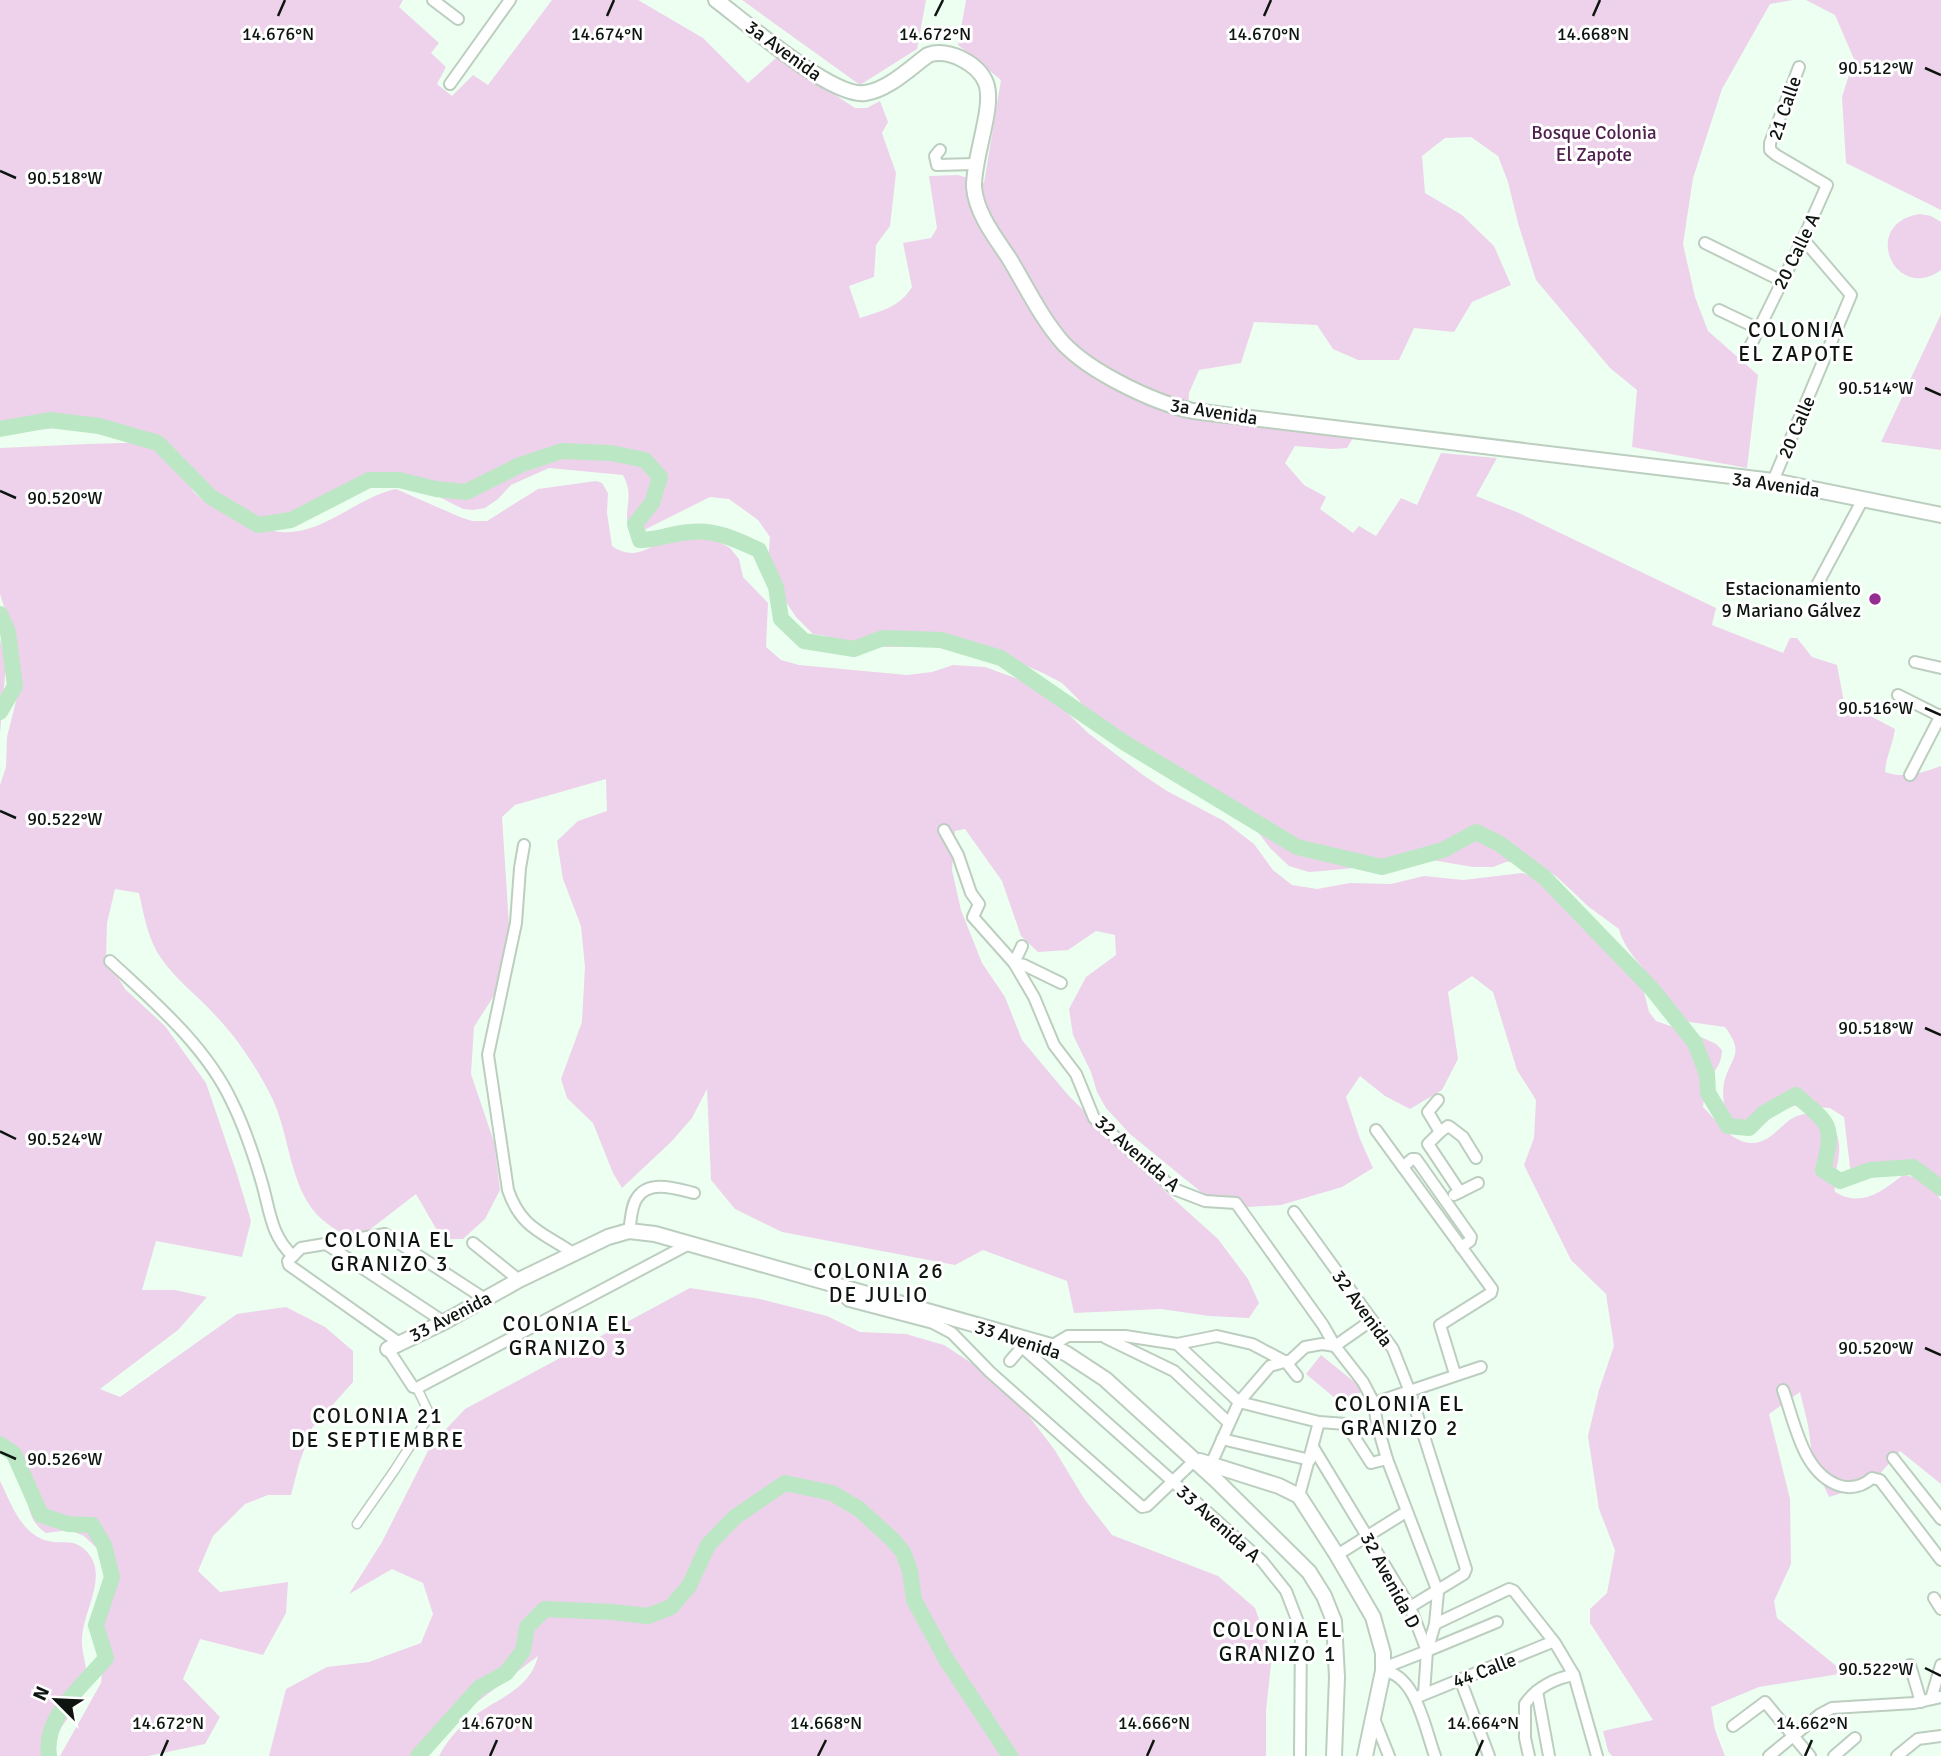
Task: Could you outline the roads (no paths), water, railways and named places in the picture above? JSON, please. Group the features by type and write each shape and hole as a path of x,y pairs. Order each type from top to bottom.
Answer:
{"street":[{"path":"433,0 458,19"},
{"path":"450,84 510,0"},
{"name":"3a Avenida","path":"716,0 804,67 832,84 857,94 885,85 936,52 946,53 970,65 984,79 988,93 975,164 974,189 984,218 1062,342 1088,363 1155,401 1193,411 1773,481 1941,515"},
{"name":"21 Calle","path":"1799,67 1770,149 1827,185"},
{"path":"940,150 935,156 937,165 975,164"},
{"name":"20 Calle A","path":"1746,355 1827,185"},
{"name":"20 Calle","path":"1773,481 1852,295 1803,239"},
{"path":"1705,243 1783,281"},
{"path":"1719,310 1759,329"},
{"path":"1817,585 1863,499"},
{"path":"1915,662 1941,668"},
{"path":"1899,695 1941,716 1910,775"},
{"name":"32 Avenida A","path":"944,830 958,855 971,893 982,898 973,917 1014,963 1034,997 1054,1045 1076,1074 1094,1118 1174,1189 1205,1201 1236,1203 1363,1382 1374,1403 1387,1459 1438,1592"},
{"path":"524,845 516,923 488,1055 508,1190 514,1209 530,1226 573,1253"},
{"path":"1022,946 1014,963 1061,983"},
{"path":"110,961 159,1008 216,1073 246,1136 262,1183 271,1224 281,1243 293,1256"},
{"path":"1438,1100 1428,1112 1440,1132"},
{"path":"1460,1192 1429,1146 1429,1141 1450,1127 1463,1137 1476,1158"},
{"path":"1376,1130 1493,1291 1440,1325 1455,1374"},
{"path":"1404,1167 1412,1159 1416,1159 1446,1200 1471,1237 1471,1241 1461,1247"},
{"path":"1446,1200 1478,1183"},
{"path":"629,1231 636,1200 643,1192 666,1186 694,1193"},
{"name":"32 Avenida","path":"1294,1212 1393,1349 1410,1392 1466,1572 1438,1592"},
{"name":"33 Avenida","path":"417,1388 413,1387 393,1346 573,1253 629,1231 655,1234 841,1285 1018,1342 1051,1346 1105,1379 1195,1460 1217,1471 1279,1486 1299,1496"},
{"path":"393,1346 289,1265 288,1261 301,1248 385,1234 485,1299"},
{"path":"473,1242 519,1280"},
{"path":"327,1244 444,1322"},
{"path":"357,1524 430,1415 417,1388 689,1244"},
{"path":"841,1285 842,1296 849,1301 933,1323 952,1333 990,1372 1142,1507 1147,1506 1195,1460"},
{"path":"1335,1756 1337,1666 1334,1620 1324,1596 1309,1572 1217,1471 1228,1423 1239,1402 1270,1366 1286,1362 1305,1347 1322,1344 1335,1346 1372,1320"},
{"path":"1101,1335 1174,1371 1228,1423"},
{"path":"1051,1346 1063,1337 1125,1336 1177,1344 1217,1336 1252,1344 1286,1362 1297,1376"},
{"path":"1010,1362 1018,1342"},
{"name":"33 Avenida A","path":"1018,1342 1262,1561 1286,1591 1301,1630 1300,1756"},
{"path":"1177,1344 1239,1402 1319,1422 1346,1424 1371,1462 1387,1459"},
{"path":"1374,1403 1481,1367"},
{"path":"1783,1390 1812,1466 1825,1478 1845,1487 1854,1488 1872,1478 1880,1480 1941,1560"},
{"path":"1319,1422 1299,1496 1373,1617 1384,1653 1386,1671 1365,1756"},
{"path":"1355,1437 1377,1424"},
{"path":"1222,1440 1310,1460"},
{"name":"32 Avenida D","path":"1313,1447 1410,1606 1427,1651 1497,1622"},
{"path":"1893,1458 1941,1519"},
{"path":"1337,1555 1406,1512"},
{"path":"1435,1624 1512,1589 1574,1675 1597,1756"},
{"path":"1410,1606 1438,1592"},
{"path":"1435,1756 1419,1696 1435,1624 1438,1592"},
{"path":"1934,1598 1941,1609"},
{"name":"44 Calle","path":"1419,1696 1552,1642"},
{"path":"1386,1671 1391,1665 1427,1651"},
{"path":"1910,1665 1935,1700"},
{"path":"1935,1700 1941,1665"},
{"path":"1386,1671 1398,1675 1419,1696"},
{"path":"1529,1756 1523,1714 1525,1704 1537,1691 1574,1675"},
{"path":"1460,1679 1489,1756"},
{"path":"1537,1691 1549,1756"},
{"path":"1769,1756 1818,1716 1832,1708 1935,1700"},
{"path":"1733,1726 1765,1702 1810,1756"},
{"path":"1373,1716 1389,1756"},
{"path":"1897,1756 1918,1739 1941,1737"},
{"path":"1834,1756 1855,1738"}],"waterway":[{"path":"0,429 50,420 99,426 158,443 211,497 258,525 291,520 369,480 399,480 436,489 466,492 520,465 562,451 611,453 645,460 660,477 652,503 635,524 640,540 708,532 726,536 759,550 776,587 781,619 804,641 854,649 883,638 941,640 1001,658 1125,743 1297,847 1382,867 1443,850 1476,832 1500,844 1545,878 1652,989 1695,1043 1707,1074 1708,1093 1728,1126 1749,1128 1764,1113 1796,1095 1827,1126 1829,1143 1823,1170 1840,1181 1870,1170 1913,1167 1941,1188"},
{"path":"0,614 8,632 15,686 0,712"},
{"path":"0,1444 14,1454 41,1515 68,1524 92,1525 104,1545 112,1577 96,1625 106,1658 58,1715 49,1741 49,1756"},
{"path":"418,1756 479,1688 506,1673 523,1651 527,1627 545,1609 648,1616 671,1607 689,1586 708,1545 735,1517 785,1483 832,1493 859,1509 903,1552 910,1571 914,1600 946,1659 1010,1756"}],"place":[{"name":"Estacionamiento 9 Mariano Gálvez","path":"1875,599"}],"district":[{"name":"COLONIA EL ZAPOTE","path":"1797,342"},
{"name":"COLONIA EL GRANIZO 3","path":"390,1252"},
{"name":"COLONIA 26 DE JULIO","path":"879,1283"},
{"name":"COLONIA EL GRANIZO 3","path":"568,1336"},
{"name":"COLONIA EL GRANIZO 2","path":"1400,1416"},
{"name":"COLONIA 21 DE SEPTIEMBRE","path":"378,1428"},
{"name":"COLONIA EL GRANIZO 1","path":"1278,1642"}],"park label":[{"name":"Bosque Colonia El Zapote","path":"1594,143"}]}
